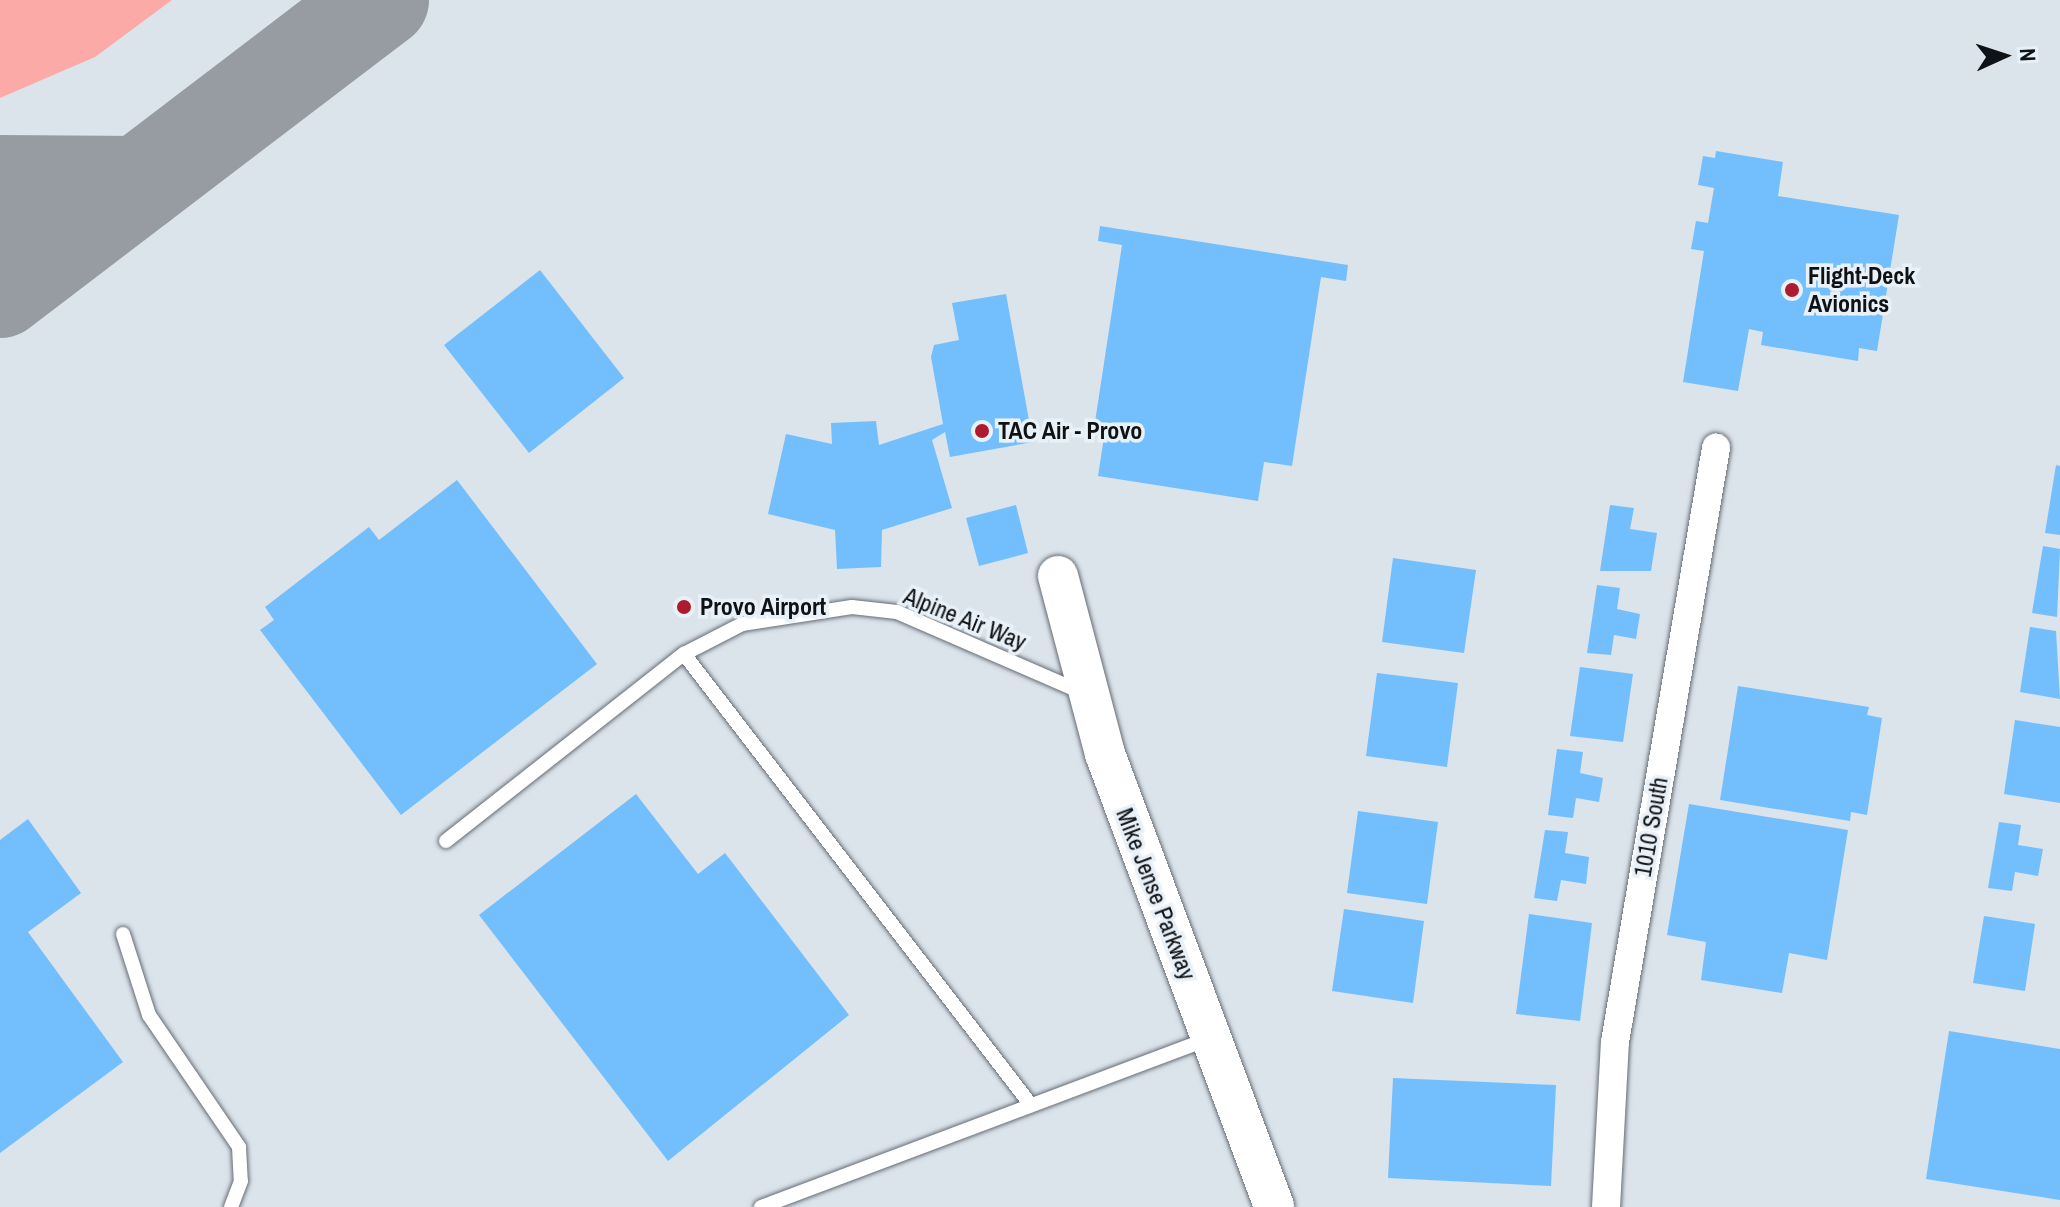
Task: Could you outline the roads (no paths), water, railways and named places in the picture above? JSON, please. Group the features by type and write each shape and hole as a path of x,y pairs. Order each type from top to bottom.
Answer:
{"street":[{"name":"1010 South","path":"1606,1207 1615,1042 1716,448"},
{"name":"Mike Jense Parkway","path":"1058,576 1089,696 1210,1038 1274,1207"}],"lane":[{"name":"Alpine Air Way","path":"446,841 684,654 742,624 874,608 921,621 1089,696"},
{"path":"684,654 1031,1105"},
{"path":"123,934 149,1015 239,1147 241,1181 231,1207"},
{"path":"761,1207 1210,1038"}],"place":[{"name":"Flight-Deck Avionics","path":"1792,290"},
{"name":"TAC Air - Provo","path":"982,431"},
{"name":"Provo Airport","path":"684,607"}]}
